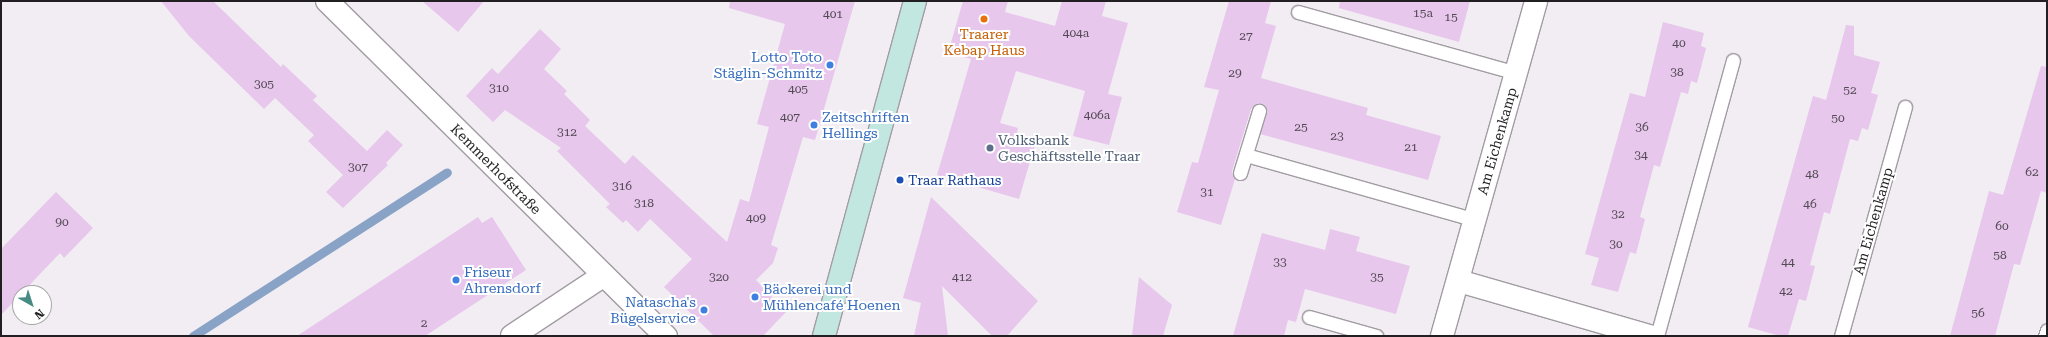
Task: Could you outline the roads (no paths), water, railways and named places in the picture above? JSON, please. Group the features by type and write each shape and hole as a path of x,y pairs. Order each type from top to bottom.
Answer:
{"main road":[{"path":"824,336 914,1"}],"street":[{"name":"Kemmerhofstraße","path":"327,1 666,336"},
{"name":"Am Eichenkamp","path":"1442,336 1536,1"},
{"path":"512,336 604,275"},
{"path":"1458,281 1650,336"}],"lane":[{"path":"1298,12 1516,73"},
{"path":"1657,336 1733,60"},
{"name":"Am Eichenkamp","path":"1841,336 1905,106"},
{"path":"1240,173 1259,111"},
{"path":"1246,155 1475,220"},
{"path":"1309,317 1376,336"},
{"path":"2045,336 2047,330"}],"waterway":[{"path":"193,336 447,172"}],"place":[{"name":"Traarer Kebap Haus","path":"984,19"},
{"name":"Lotto Toto Stäglin-Schmitz","path":"830,65"},
{"name":"Zeitschriften Hellings","path":"814,125"},
{"name":"Volksbank Geschäftsstelle Traar","path":"990,148"},
{"name":"Traar Rathaus","path":"900,180"},
{"name":"Friseur Ahrensdorf","path":"456,280"},
{"name":"Bäckerei und Mühlencafé Hoenen","path":"755,297"},
{"name":"Natascha's Bügelservice","path":"704,310"}]}
